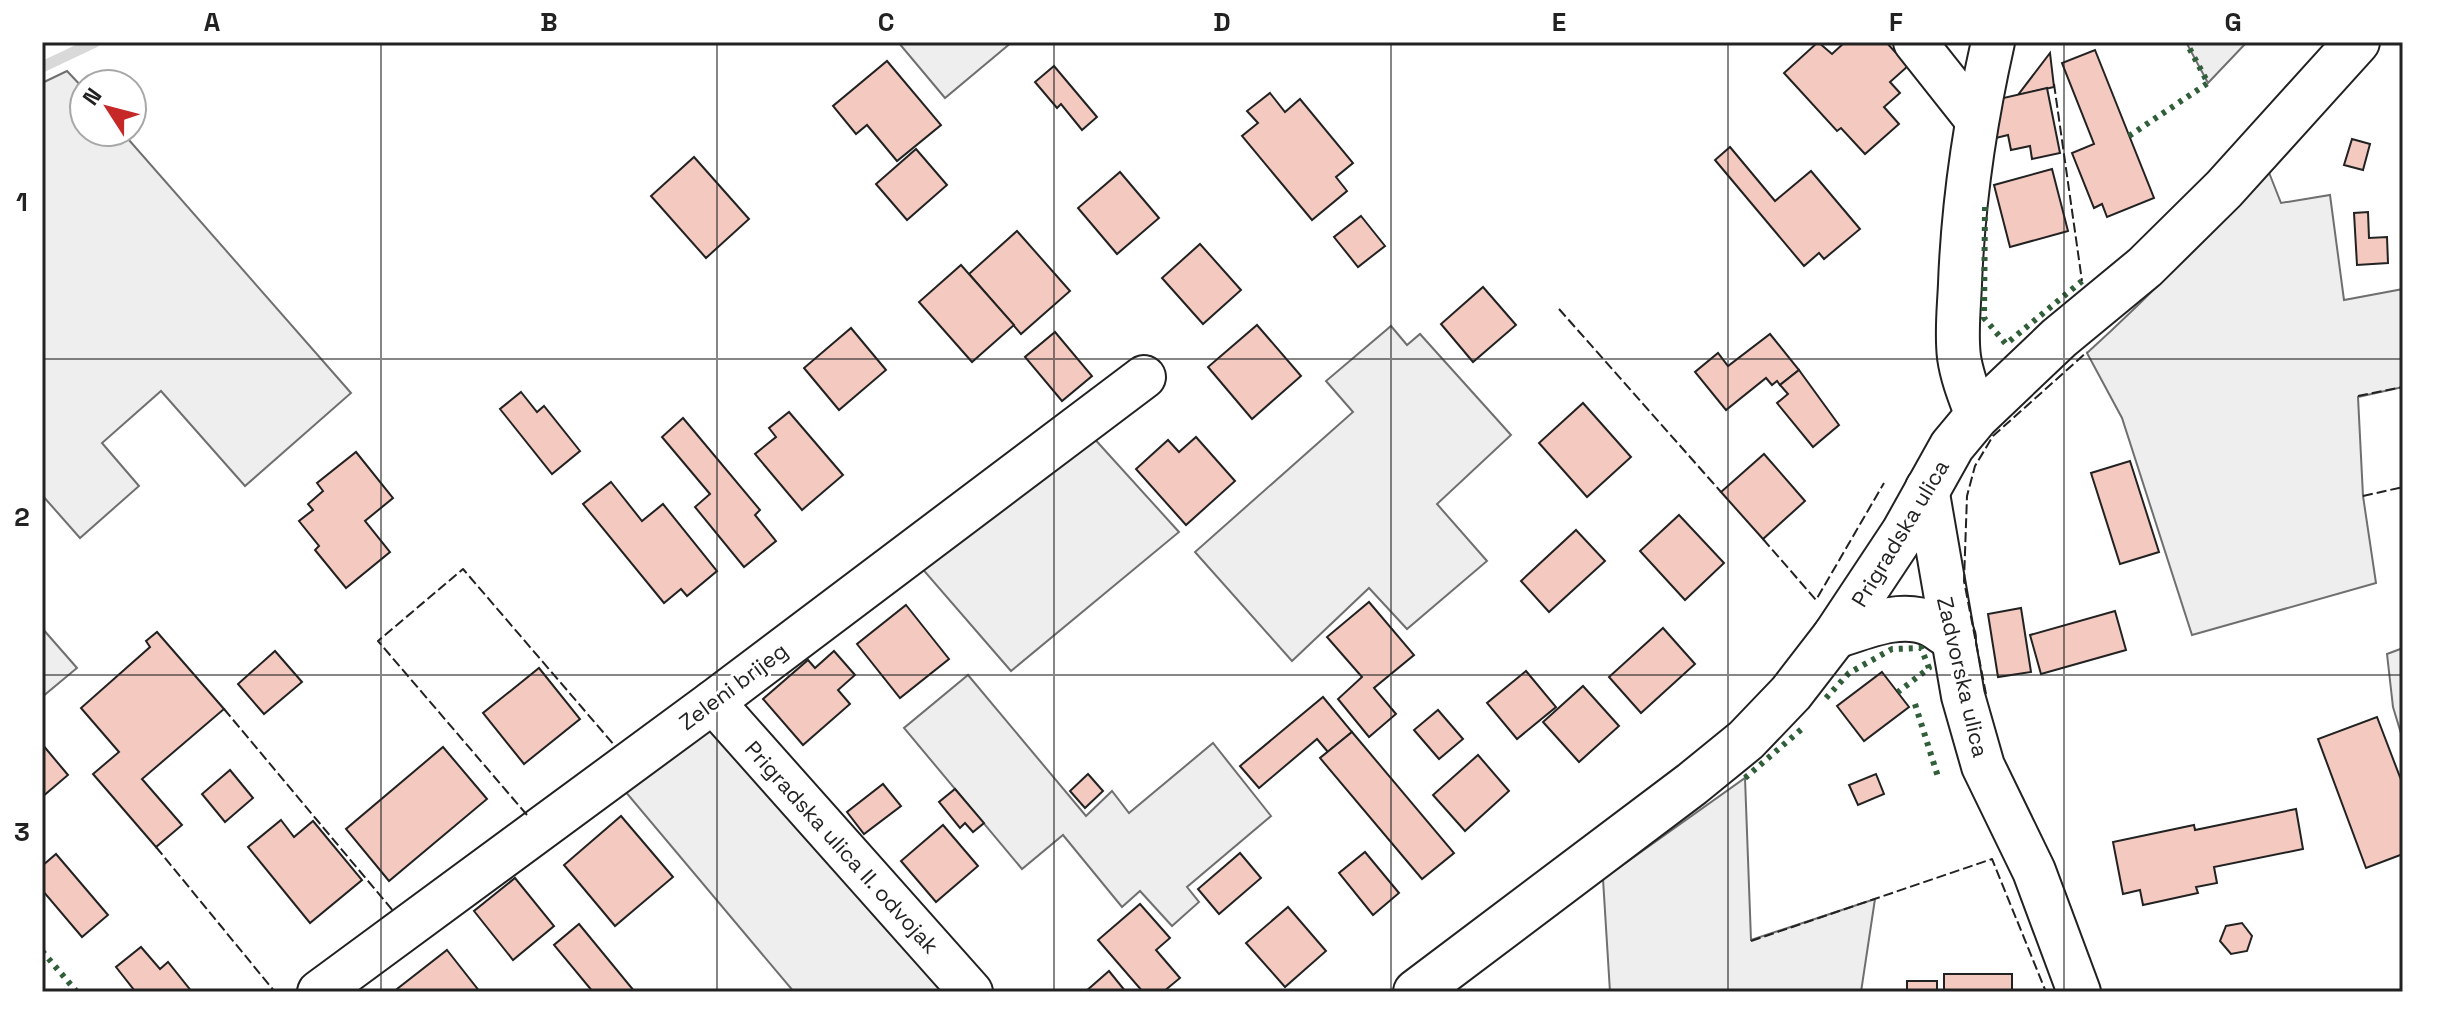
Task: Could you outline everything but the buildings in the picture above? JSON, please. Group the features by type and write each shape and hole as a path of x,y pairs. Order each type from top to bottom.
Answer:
{"main road":[{"name":"Prigradska ulica","path":"1416,992 1746,740 1791,693 1835,636 1904,532 1952,446 1977,416 2059,338 2145,267 2224,189 2357,42"},
{"path":"1835,636 1901,619 1916,619 1931,624 1953,638"}],"street":[{"path":"1915,42 1976,119"},
{"path":"1977,416 1959,357 1962,230 1976,119 1993,42"},
{"name":"Zeleni brijeg","path":"319,992 368,978 713,702 1144,377"},
{"name":"Zadvorska ulica","path":"1927,488 1963,696 1983,766 2034,871 2079,992"},
{"name":"Prigradska ulica II. odvojak","path":"713,702 971,992"}],"shaded area":[{"path":"898,42 1012,42 945,98"},
{"path":"2186,42 2247,42 2208,83"},
{"path":"68,72 68,148 136,148 351,393 245,486 161,391 102,443 139,486 80,538 42,495 42,83"},
{"path":"2268,170 2281,203 2330,195 2344,300 2403,289 2403,387 2358,397 2363,496 2376,583 2192,635 2122,418 2087,353 2180,264"},
{"path":"1391,326 1407,345 1420,334 1511,435 1437,504 1487,561 1407,629 1369,588 1292,661 1195,552 1353,412 1326,381"},
{"path":"1091,435 1179,532 1011,671 919,565"},
{"path":"42,628 77,668 42,697"},
{"path":"2403,648 2403,740 2393,707 2387,654"},
{"path":"968,675 1086,816 1112,791 1129,813 1213,743 1271,816 1187,887 1199,902 1172,926 1140,891 1122,907 1063,835 1022,869 904,728"},
{"path":"706,724 941,989 938,992 794,992 619,784"},
{"path":"1745,778 1751,940 1875,899 1861,992 1610,992 1603,879"}],"waterway":[{"path":"42,67 95,42"}],"hedge":[{"path":"2129,136 2208,83 2186,42"},
{"path":"1985,207 1984,318 2006,344 2082,281"},
{"path":"1826,698 1849,673 1892,649 1921,648 1929,668 1898,692"},
{"path":"1915,704 1939,780"},
{"path":"1745,778 1804,727"},
{"path":"42,951 77,992"}],"fence":[{"path":"2054,84 2082,281"},
{"path":"1559,309 1721,492"},
{"path":"1986,694 1964,581 1967,496 1975,466 1993,436 2087,352"},
{"path":"2358,396 2403,387"},
{"path":"1763,539 1816,600 1884,483"},
{"path":"2363,496 2403,487"},
{"path":"527,815 378,641 463,569 615,746"},
{"path":"224,709 394,912"},
{"path":"156,847 275,992"},
{"path":"1751,941 1992,859 2046,992"}]}
